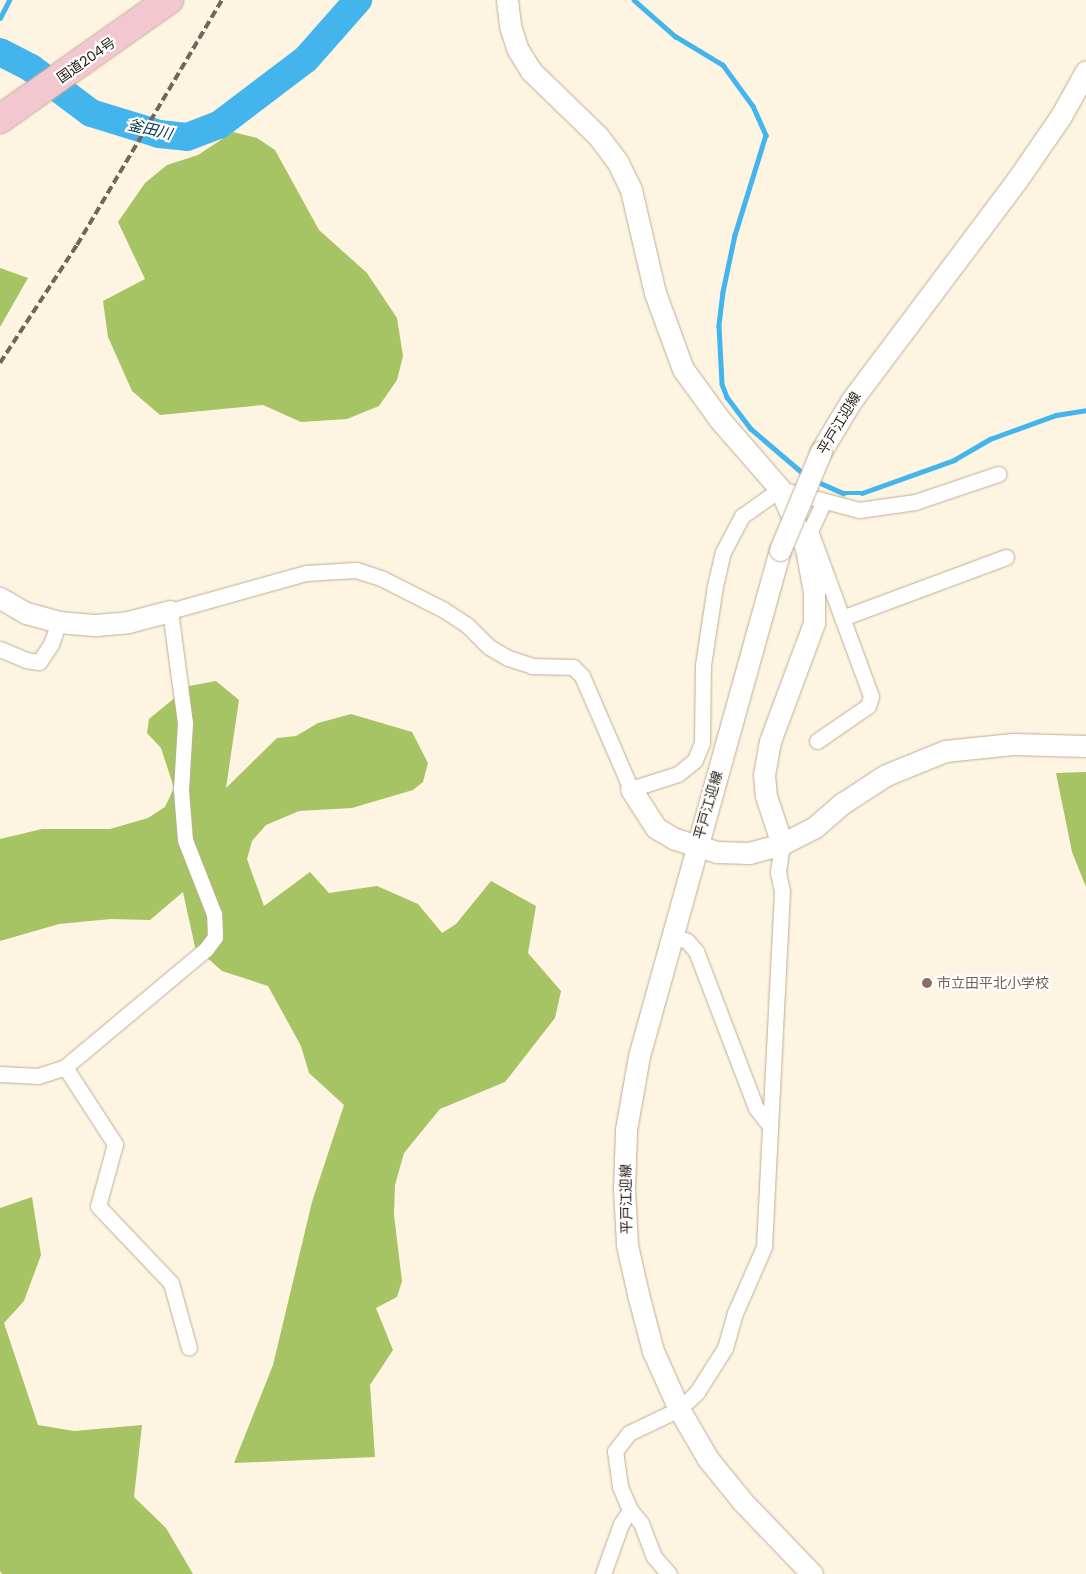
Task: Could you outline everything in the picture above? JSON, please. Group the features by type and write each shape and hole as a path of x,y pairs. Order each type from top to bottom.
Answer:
{"highway":[{"name":"国道204号","path":"6,114 94,56 170,0"}],"main road":[{"path":"507,0 510,26 518,50 531,71 598,136 618,163 632,190 654,293 684,369 720,420 780,488 806,548 814,592 814,623 770,740 764,774 766,796 782,844"},
{"name":"平戸江迎線","path":"812,1574 714,1466 679,1409 654,1351 627,1245 624,1189 626,1130 639,1056 670,935 780,550 821,451 851,401 1018,180 1060,116 1086,71"},
{"path":"0,598 26,613 59,622 96,625 128,622 170,611"},
{"path":"631,789 656,828 696,847 749,853 782,844 815,827 843,803 886,775 945,751 1005,744 1086,746"}],"street":[{"path":"0,1074 38,1076 65,1067 206,949 215,937 214,914 185,840 181,790 185,723 170,611 306,573 356,570 383,579 444,610 467,625 489,647 508,658 532,666 573,667 582,676 631,789 678,774 695,760 702,743 703,665 723,552 742,516 780,488 859,510 915,502 998,474"},
{"path":"817,741 868,706 871,696 810,531 824,501"},
{"path":"842,618 1006,557"},
{"path":"0,649 26,660 38,662 51,644 59,622"},
{"path":"669,1574 654,1557 641,1523 630,1510 620,1486 615,1451 630,1434 679,1409 697,1392 725,1348 735,1314 764,1247 782,891 778,872 782,844"},
{"path":"670,935 687,942 696,950 756,1108 770,1126"},
{"path":"65,1067 114,1144 98,1206 171,1283 189,1348"},
{"path":"603,1574 621,1524 630,1510"}],"green space":[{"path":"233,132 257,138 275,150 319,230 367,273 397,318 403,356 397,380 379,406 347,419 301,422 263,405 160,415 132,391 108,337 103,301 145,279 118,222 145,183 167,165 198,155"},
{"path":"0,268 28,278 0,327"},
{"path":"216,681 239,700 226,788 277,738 296,736 318,723 351,714 412,732 428,763 423,782 413,790 352,808 299,811 266,825 252,841 247,859 264,906 310,872 329,893 377,886 418,904 442,933 456,924 491,881 536,906 528,953 561,991 555,1018 505,1082 440,1109 404,1153 395,1185 394,1215 402,1281 397,1297 376,1308 393,1350 370,1385 375,1457 234,1463 273,1365 312,1202 344,1105 309,1073 301,1046 268,986 222,971 195,947 183,892 150,920 111,919 59,924 0,941 0,839 42,829 110,829 148,818 165,807 174,788 161,748 147,733 149,719 189,686"},
{"path":"1086,772 1086,887 1072,852 1056,773"},
{"path":"32,1197 41,1255 24,1301 4,1323 38,1425 74,1431 142,1425 134,1497 166,1528 193,1574 2,1574 0,1571 0,1208"}],"waterway":[{"path":"0,18 9,0"},
{"name":"釜田川","path":"0,52 31,68 91,113 159,134 187,137 219,125 306,59 358,0"},
{"path":"634,0 675,36 723,65 753,106 766,135 735,235 723,292 719,326 722,384 727,397 750,428 805,475"},
{"path":"816,481 843,493 862,493 954,460 990,439 1056,415 1086,410"}],"railway":[{"path":"0,363 77,245 222,0"}],"place":[{"name":"市立田平北小学校","path":"927,983"}]}
